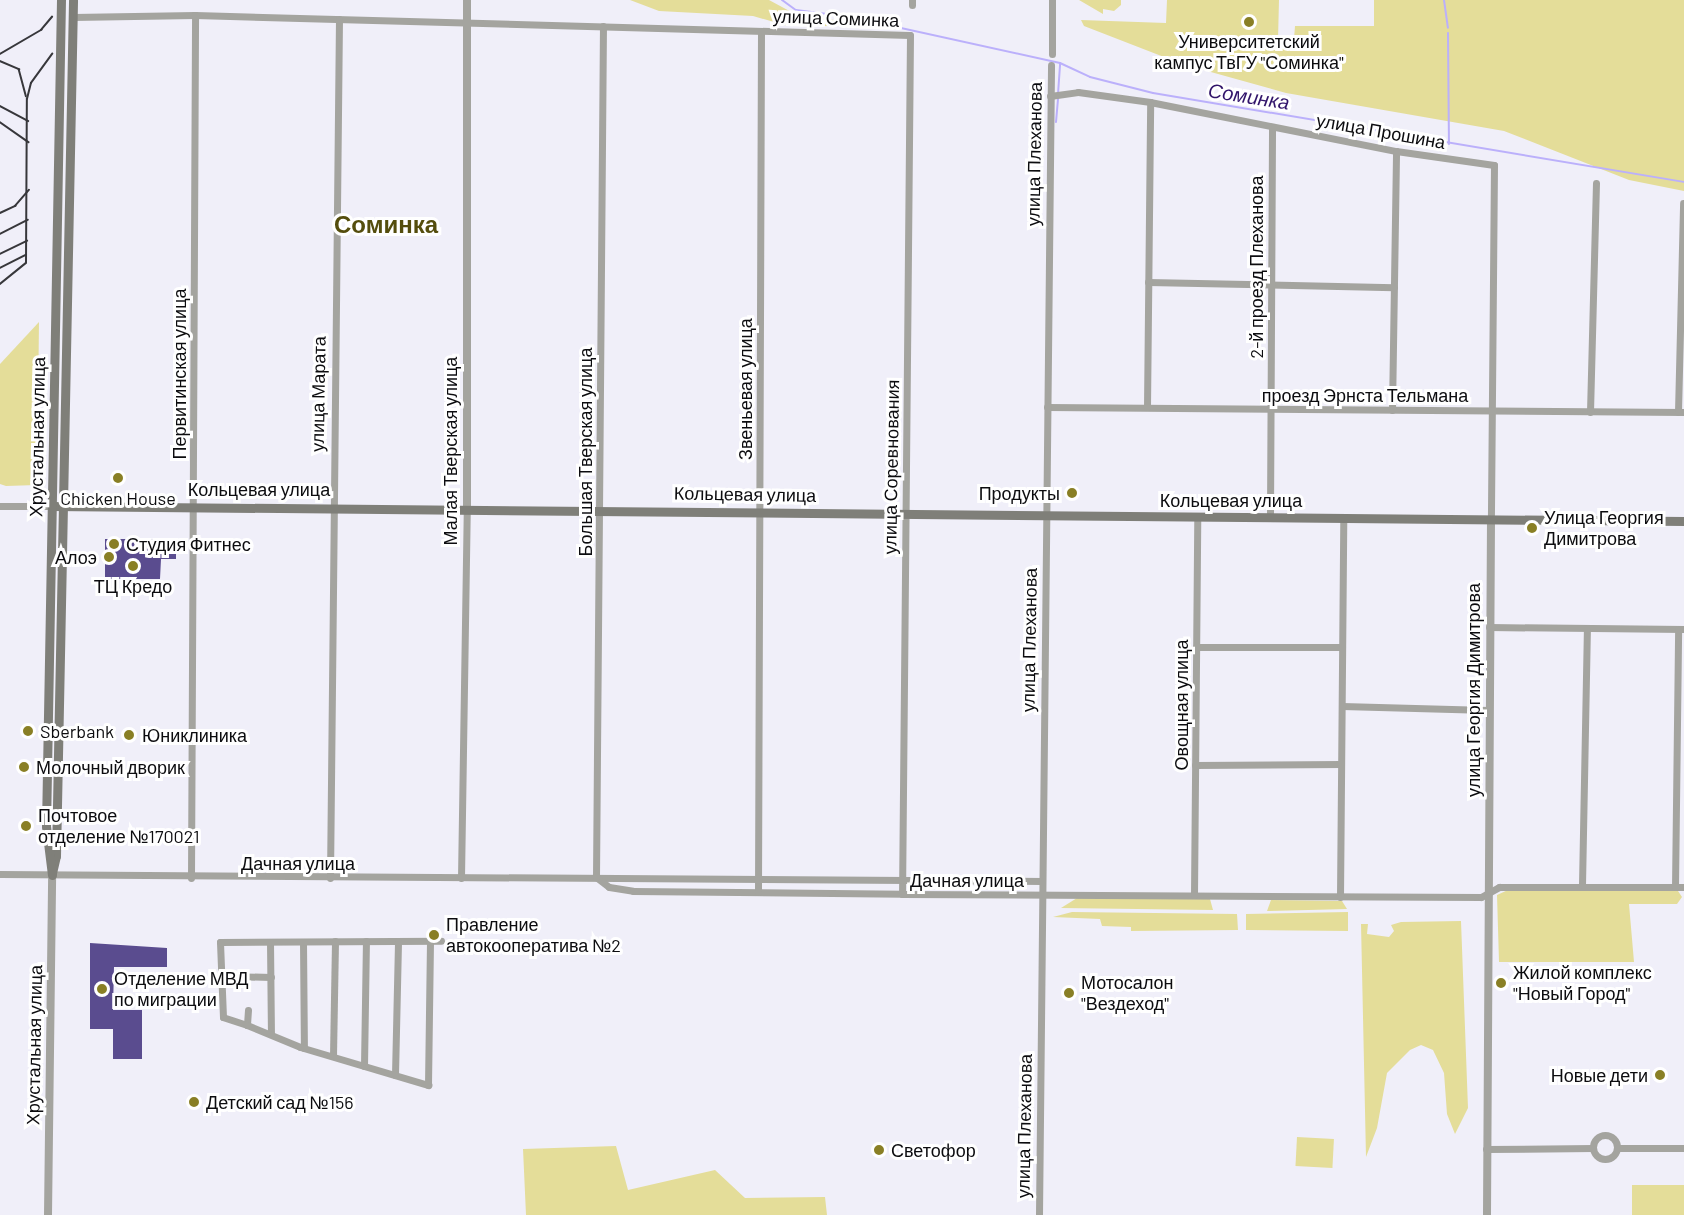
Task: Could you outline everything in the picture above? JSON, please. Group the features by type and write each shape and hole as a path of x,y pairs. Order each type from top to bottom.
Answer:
{"main road":[{"name":"Хрустальная улица","path":"51,875 46,826 61,0"},
{"name":"Хрустальная улица","path":"51,875 56,856 73,0"},
{"path":"60,18 73,17"},
{"name":"Кольцевая улица","path":"52,506 63,503 1684,521"}],"street":[{"name":"Малая Тверская улица","path":"461,878 467,508 467,0"},
{"path":"1052,0 1052,54"},
{"name":"улица Соминка","path":"73,17 195,15 898,34 910,35 910,41"},
{"name":"Первитинская улица","path":"191,878 195,15"},
{"name":"улица Марата","path":"330,878 331,506 339,19"},
{"name":"Большая Тверская улица","path":"596,878 603,26"},
{"name":"Звеньевая улица","path":"758,891 761,31"},
{"name":"улица Соревнования","path":"902,894 910,41"},
{"name":"улица Плеханова","path":"1039,1215 1051,65"},
{"name":"улица Прошина","path":"1050,96 1078,92 1150,102 1396,152 1494,165"},
{"path":"1147,407 1150,102"},
{"name":"2-й проезд Плеханова","path":"1270,516 1272,127"},
{"path":"1392,410 1396,152"},
{"name":"улица Георгия Димитрова","path":"1487,1215 1490,891 1488,710 1494,165"},
{"path":"1590,412 1596,183"},
{"path":"1681,412 1683,202"},
{"path":"1148,282 1394,287"},
{"name":"проезд Эрнста Тельмана","path":"1047,406 1681,412"},
{"name":"Кольцевая улица","path":"0,506 52,506"},
{"name":"Овощная улица","path":"1194,895 1197,516"},
{"path":"1340,897 1343,518"},
{"path":"1489,627 1681,629 1675,887"},
{"path":"1582,885 1587,628"},
{"path":"1196,647 1342,647"},
{"path":"1342,706 1488,710"},
{"path":"1195,765 1341,764"},
{"name":"Дачная улица","path":"0,874 191,878 1042,881"},
{"name":"Хрустальная улица","path":"48,1215 51,875"},
{"name":"Дачная улица","path":"596,878 609,887 633,891 902,894 1481,897 1490,891 1582,885 1684,887"},
{"path":"430,941 429,1085 304,1048 223,1017 220,942 334,942 366,941 430,941 441,941"},
{"path":"364,1066 366,941"},
{"path":"395,1075 398,941"},
{"path":"270,942 271,1034"},
{"path":"303,942 304,1048"},
{"path":"333,1056 334,942"},
{"path":"221,976 270,977"},
{"path":"248,1010 248,1025"},
{"path":"1593,1148 1595,1140 1605,1134 1614,1138 1617,1148"},
{"path":"1486,1149 1593,1148 1605,1159 1617,1148 1684,1148"}],"shaded area":[{"path":"630,0 769,0 795,14 834,20 840,26 788,26 753,16 659,11"},
{"path":"1079,0 1121,0 1121,5 1114,11 1103,9 1103,14"},
{"path":"1167,0 1279,0 1278,40 1294,39 1295,26 1374,26 1374,0 1684,0 1684,191 1629,180 1504,131 1286,93 1182,64 1084,26 1081,20 1166,23"},
{"path":"39,322 37,485 6,486 0,484 0,364"},
{"path":"1508,890 1678,891 1682,897 1677,904 1629,904 1634,962 1499,962 1497,895"},
{"path":"1077,898 1210,899 1213,910 1061,908"},
{"path":"1271,900 1342,901 1347,909 1267,911"},
{"path":"1072,912 1237,914 1238,930 1131,931 1131,927 1102,926 1100,919 1053,917"},
{"path":"1348,912 1348,931 1246,930 1246,914"},
{"path":"1461,921 1468,1108 1455,1134 1447,1114 1444,1073 1433,1050 1421,1045 1410,1050 1387,1073 1377,1128 1366,1157 1361,924 1368,924 1367,934 1389,937 1394,931 1391,925 1401,922"},
{"path":"1297,1137 1334,1139 1332,1168 1295,1166"},
{"path":"616,1146 628,1190 715,1170 745,1198 825,1197 827,1215 526,1215 523,1149"},
{"path":"1632,1185 1684,1185 1684,1215 1632,1215"}],"building":[{"name":"ТЦ Кредо","path":"105,539 176,539 176,559 161,559 160,579 105,579"},
{"name":"Отделение МВД по миграции","path":"90,943 167,948 167,967 114,967 113,1010 142,1010 142,1059 113,1059 113,1029 90,1029"}],"waterway":[{"name":"Соминка","path":"782,0 796,10 851,17 1060,63 1090,77 1153,93 1684,182"},
{"path":"1444,0 1448,28"},
{"path":"1448,33 1449,144"},
{"path":"1058,94 1060,63"},
{"path":"1056,122 1058,98"}],"tram line":[{"path":"0,54 41,30 52,17"},
{"path":"0,284 26,263 27,99 31,83 52,54"},
{"path":"0,61 19,69 26,96"},
{"path":"0,106 28,121"},
{"path":"0,122 29,142"},
{"path":"0,213 15,206 29,190"},
{"path":"0,234 28,220"},
{"path":"0,254 27,241"},
{"path":"0,268 26,255"}],"place":[{"name":"Университетский кампус ТвГУ \"Соминка\"","path":"1249,22"},
{"name":"Chicken House","path":"118,478"},
{"name":"Продукты","path":"1072,493"},
{"name":"Улица Георгия Димитрова","path":"1532,528"},
{"name":"Студия Фитнес","path":"114,544"},
{"name":"Алоэ","path":"109,557"},
{"name":"ТЦ Кредо","path":"133,566"},
{"name":"Sberbank","path":"28,731"},
{"name":"Юниклиника","path":"129,735"},
{"name":"Молочный дворик","path":"24,767"},
{"name":"Почтовое отделение №170021","path":"26,826"},
{"name":"Правление автокооператива №2","path":"434,935"},
{"name":"Жилой комплекс \"Новый Город\"","path":"1501,983"},
{"name":"Отделение МВД по миграции","path":"102,989"},
{"name":"Мотосалон \"Вездеход\"","path":"1069,993"},
{"name":"Новые дети","path":"1660,1075"},
{"name":"Детский сад №156","path":"194,1102"},
{"name":"Светофор","path":"879,1150"}],"district":[{"name":"Соминка","path":"386,224"}]}
